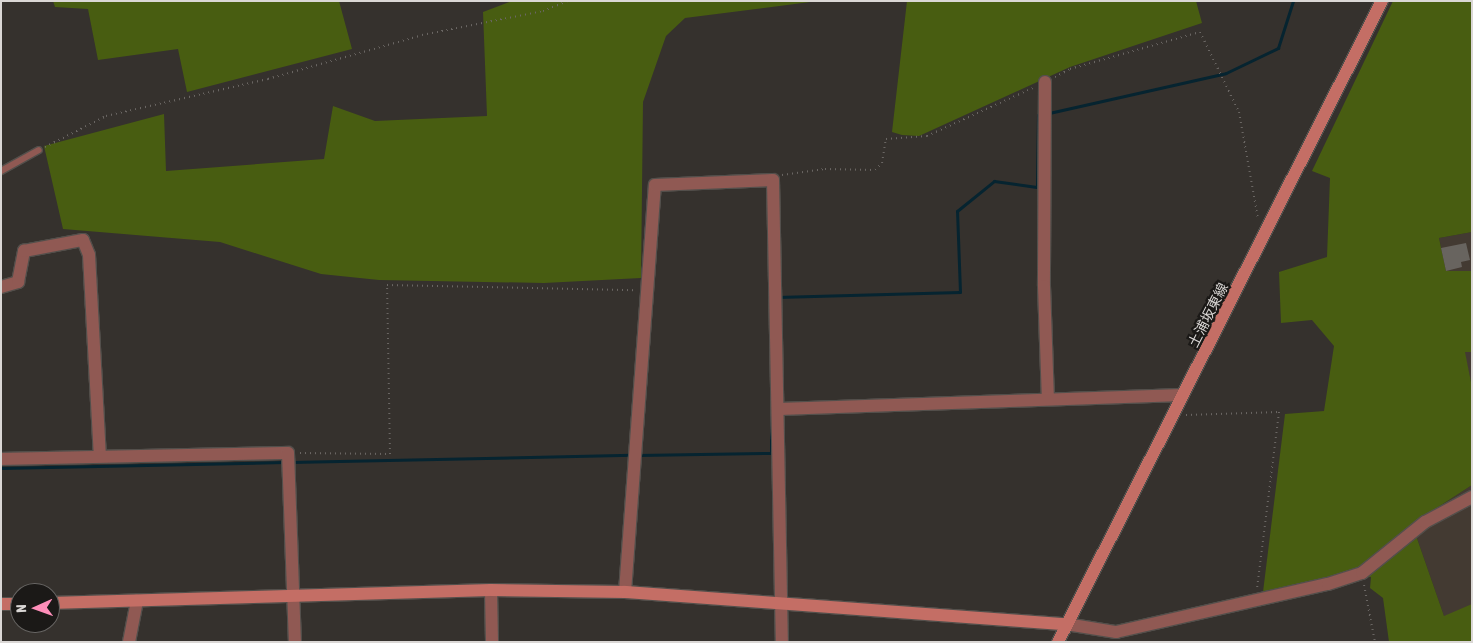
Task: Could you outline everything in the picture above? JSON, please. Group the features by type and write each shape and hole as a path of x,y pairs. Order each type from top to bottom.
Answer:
{"street":[{"name":"土浦坂東線","path":"1058,642 1382,1"},
{"path":"1045,82 1044,286 1048,399"},
{"path":"625,592 645,290 655,185 773,180 782,642"},
{"path":"1,287 18,282 24,251 83,240 89,256 100,456"},
{"path":"778,409 1184,396"},
{"path":"1,459 288,453 295,642"},
{"path":"60,603 491,590 625,592 1066,624 1115,637 1362,573 1425,522 1472,497"},
{"path":"491,590 492,642"},
{"path":"129,642 137,601"}],"lane":[{"path":"1,171 39,150"}],"path":[{"path":"39,150 106,116 268,79 422,35 542,11 568,1"},
{"path":"773,180 783,174 825,169 876,170 882,163 886,139 927,136 1070,69 1200,32 1238,112 1259,223"},
{"path":"288,453 390,454 387,285 645,290"},
{"path":"1174,415 1279,412 1255,600"},
{"path":"1362,573 1375,642"}],"shaded area":[{"path":"1472,232 1472,387 1439,238"},
{"path":"1472,485 1472,642 1453,642 1412,524"}],"green space":[{"path":"53,1 339,1 352,49 187,92 178,49 98,60 88,9 55,7"},
{"path":"512,1 818,1 685,18 666,36 643,102 641,278 544,283 379,280 321,274 220,242 63,229 44,146 164,114 166,171 324,159 333,106 375,121 487,116 483,12"},
{"path":"907,1 1196,1 1202,23 1070,67 919,136 902,135 892,132"},
{"path":"1393,1 1472,1 1472,232 1439,238 1446,271 1472,271 1472,352 1465,352 1472,387 1472,485 1412,524 1444,616 1472,604 1472,642 1389,642 1383,598 1370,588 1371,577 1321,579 1263,592 1285,414 1324,411 1334,346 1312,320 1281,323 1279,272 1327,257 1330,178 1312,171"}],"building":[{"path":"1466,243 1470,260 1461,262 1462,267 1446,271 1441,248"}],"waterway":[{"path":"1049,113 1226,73 1278,48 1293,1"},
{"path":"777,297 960,292 957,211 994,181 1037,187 1038,115 1042,114"},
{"path":"638,455 771,453 771,297"},
{"path":"291,462 632,455"},
{"path":"1,468 284,462"}]}
